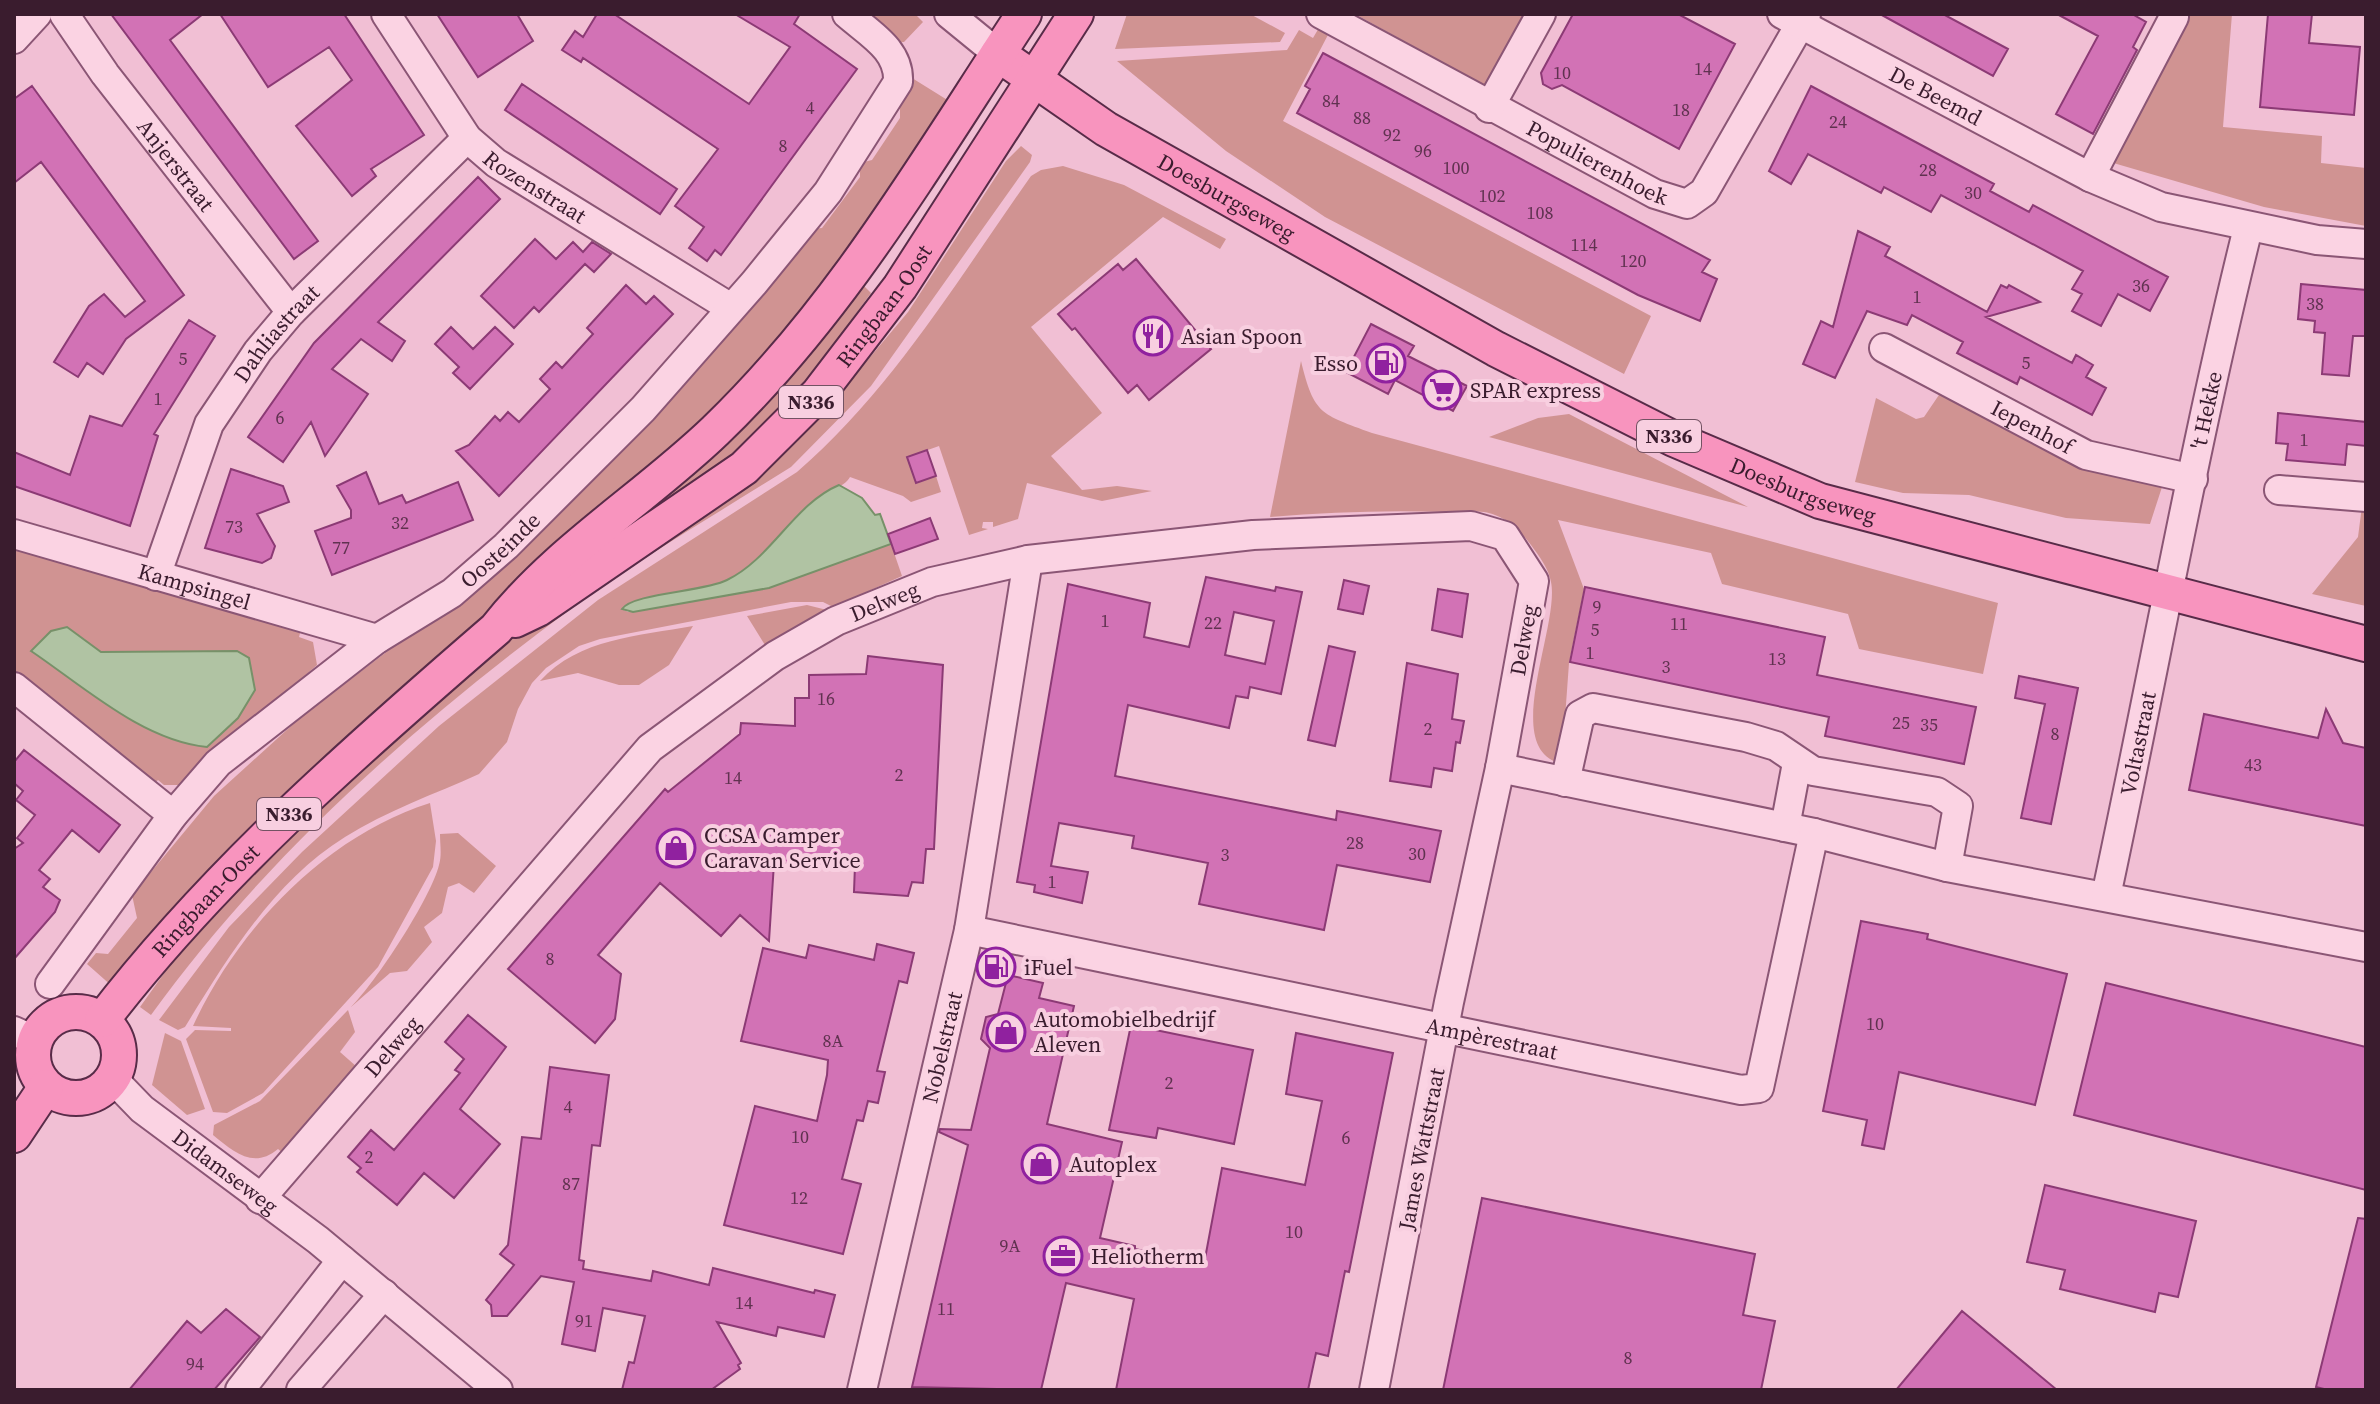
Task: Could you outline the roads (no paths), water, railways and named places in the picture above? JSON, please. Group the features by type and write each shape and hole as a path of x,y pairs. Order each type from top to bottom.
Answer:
{"main road":[{"name":"Ringbaan-Oost","path":"102,1020 195,912 284,818 496,629 523,593 716,431 827,308 883,233 1024,14"},
{"name":"Ringbaan-Oost","path":"496,629 538,609 700,500 782,434 827,384 900,287 1076,14"},
{"name":"N336","path":"998,54 1033,81"},
{"name":"Doesburgseweg","path":"1033,81 1106,129 1496,349 1674,439 1820,501 2366,644"},
{"path":"82,1012 102,1020 116,1038 120,1053 113,1079 106,1088 85,1098 69,1099 46,1087 24,1036 67,1013 82,1012"},
{"path":"14,1135 46,1087"}],"street":[{"path":"14,39 37,14"},
{"name":"Anjerstraat","path":"64,14 105,74 291,312"},
{"name":"Rozenstraat","path":"386,14 467,138 496,163 731,308"},
{"name":"Oosteinde","path":"50,984 173,815 218,763 377,639 452,593 506,546 643,409 828,192 898,82 899,66 892,53 847,14"},
{"path":"949,14 998,54"},
{"name":"Populierenhoek","path":"1321,14 1489,108 1655,194 1687,204 1704,192 1796,17"},
{"path":"1489,108 1541,14"},
{"name":"De Beemd","path":"1796,17 2090,177 2161,207 2248,228 2317,240 2366,244"},
{"path":"2090,177 2174,17"},
{"name":"Dahliastraat","path":"156,576 209,424 258,351 291,312 467,138"},
{"name":"'t Hekke","path":"2171,592 2212,375 2248,228"},
{"name":"Iepenhof","path":"1884,348 2086,455 2193,479"},
{"path":"2279,490 2366,497"},
{"name":"Delweg","path":"260,1199 650,748 775,656 836,621 932,582 1028,560 1187,540 1437,525 1471,526 1505,536 1534,581 1500,768"},
{"name":"Kampsingel","path":"14,534 377,639"},
{"name":"Nobelstraat","path":"862,1390 969,930 1028,560"},
{"name":"Voltastraat","path":"2106,896 2171,592"},
{"path":"14,687 173,815"},
{"path":"1565,782 1580,715 1593,708 1746,737 1776,746 1813,771 1937,792 1958,806 1947,867"},
{"path":"1785,827 1797,763"},
{"path":"1500,768 1814,833 1947,867 2366,947"},
{"name":"James Wattstraat","path":"1374,1390 1500,768"},
{"name":"Ampèrestraat","path":"969,930 1741,1090 1759,1088 1814,833"},
{"name":"Didamseweg","path":"113,1079 133,1101 342,1260 498,1390"},
{"path":"240,1390 342,1260"},
{"path":"301,1390 384,1294"}],"place":[{"name":"Asian Spoon","path":"1153,336"},
{"name":"Esso","path":"1386,363"},
{"name":"SPAR express","path":"1442,390"},
{"name":"CCSA Camper Caravan Service","path":"676,848"},
{"name":"iFuel","path":"996,967"},
{"name":"Automobielbedrijf Aleven","path":"1006,1032"},
{"name":"Autoplex","path":"1041,1164"},
{"name":"Heliotherm","path":"1063,1256"}]}
